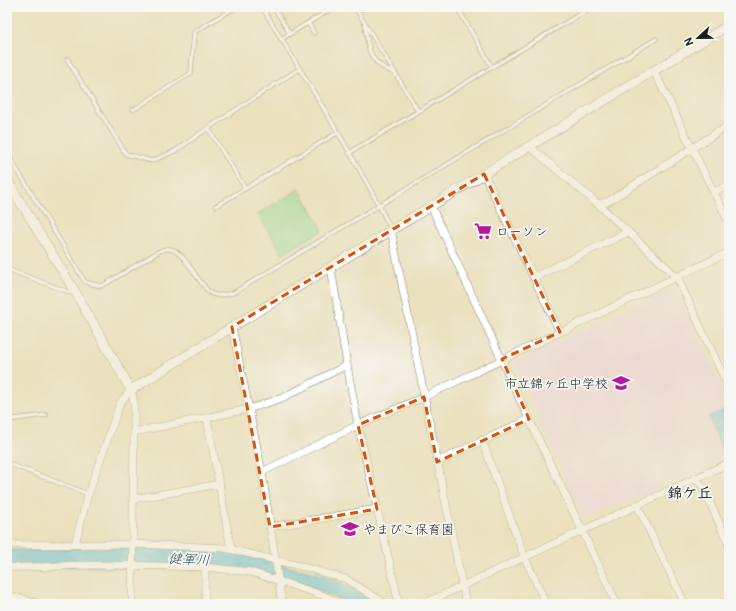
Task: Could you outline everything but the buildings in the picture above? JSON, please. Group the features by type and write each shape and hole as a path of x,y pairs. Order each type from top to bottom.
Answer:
{"street":[{"path":"75,544 88,494 120,403 131,390 729,25"},
{"path":"654,71 729,223"},
{"path":"598,204 607,202 729,125"},
{"path":"530,147 598,204 677,278 729,388"},
{"path":"484,174 560,332"},
{"path":"7,180 77,295 131,390 134,402 132,604"},
{"path":"714,192 729,185"},
{"path":"431,206 529,418 618,604"},
{"path":"391,230 466,604"},
{"path":"534,277 628,232"},
{"path":"262,472 358,425 424,397 729,252"},
{"path":"331,268 358,425 399,604"},
{"path":"232,327 262,472 282,604"},
{"path":"134,432 249,409 282,398 347,365"},
{"path":"207,418 231,549"},
{"path":"437,462 529,418"},
{"path":"482,440 524,556 546,604"},
{"path":"422,604 729,463"},
{"path":"695,478 703,487 729,545"},
{"path":"133,498 220,484"},
{"path":"636,505 686,604"},
{"path":"270,527 377,509"},
{"path":"7,545 132,544 225,548 275,559 346,579 386,604"},
{"path":"7,567 33,568 82,565 132,565 205,567 251,572 319,594 344,604"},
{"path":"205,567 205,604"},
{"path":"7,596 24,599 36,604"}],"lane":[{"path":"133,110 191,73 194,32 236,7"},
{"path":"262,7 349,153 391,230"},
{"path":"274,7 290,34"},
{"path":"323,7 326,12"},
{"path":"281,39 335,7"},
{"path":"355,7 418,111"},
{"path":"357,11 365,7"},
{"path":"457,7 492,67"},
{"path":"349,153 592,7"},
{"path":"308,23 314,33"},
{"path":"365,24 368,50 375,63 395,73"},
{"path":"7,153 85,282 101,286 107,284 166,248 172,249 182,256 205,288 213,294 222,295 233,293 656,39"},
{"path":"67,58 126,154 152,161 175,151 299,69"},
{"path":"208,128 245,188"},
{"path":"216,206 337,133"},
{"path":"7,269 77,295"},
{"path":"7,420 46,415"},
{"path":"7,463 88,494"}],"highlighted area":[{"path":"484,174 560,332 502,359 529,419 437,462 424,397 358,425 377,509 270,527 232,327"}],"shaded area":[{"name":"市立錦ヶ丘中学校","path":"676,287 729,404 729,457 650,493 584,519 513,362"}],"green space":[{"path":"299,189 323,230 283,254 258,214"}],"water":[{"path":"726,409 729,417 729,444 721,448 708,417"},
{"name":"健軍川","path":"125,547 127,550 142,550 151,547 223,551 245,555 333,578 380,604 347,604 334,597 286,579 254,570 7,565 7,550"}],"place":[{"name":"ローソン","path":"483,231"},
{"name":"市立錦ヶ丘中学校","path":"621,383"},
{"name":"やまびこ保育園","path":"350,529"}],"district":[{"name":"錦ケ丘","path":"690,493"}]}
